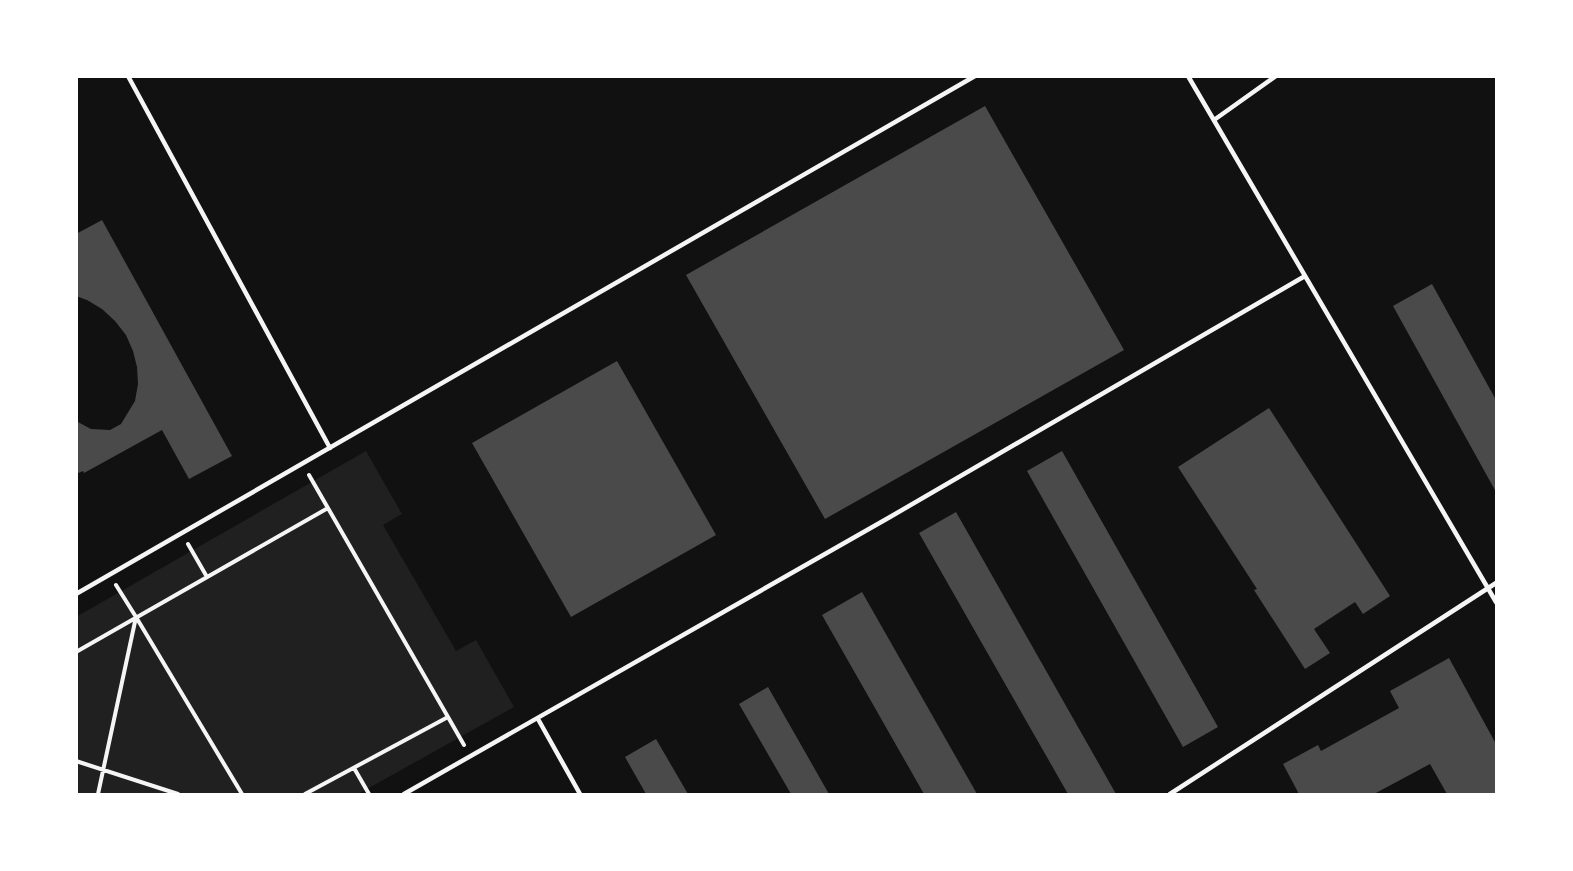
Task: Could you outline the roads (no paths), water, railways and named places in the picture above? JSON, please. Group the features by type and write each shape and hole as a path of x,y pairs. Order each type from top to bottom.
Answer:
{"lane":[{"path":"128,76 330,448"},
{"path":"76,594 975,76"},
{"path":"1188,76 1497,602"},
{"path":"1214,120 1276,76"},
{"path":"404,795 1305,276"},
{"path":"1170,795 1497,583"},
{"path":"538,718 580,795"}]}
